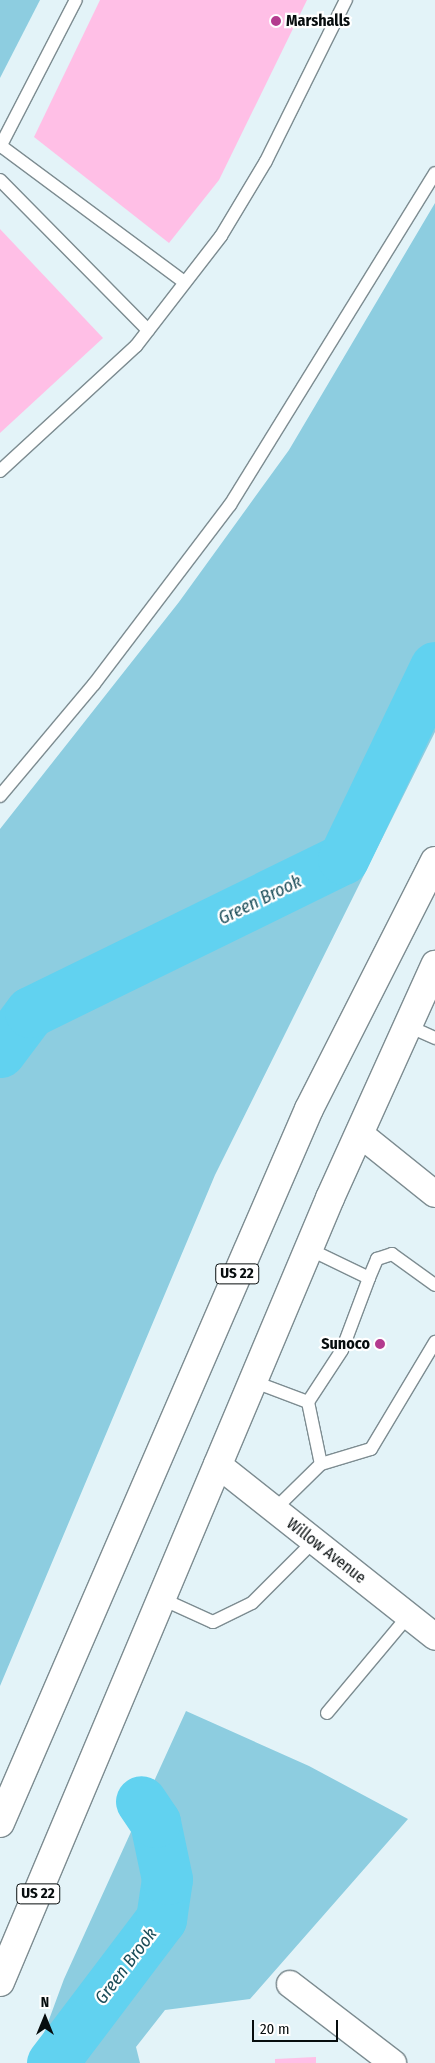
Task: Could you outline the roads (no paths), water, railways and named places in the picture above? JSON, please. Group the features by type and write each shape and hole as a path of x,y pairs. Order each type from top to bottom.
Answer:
{"highway":[{"name":"US 22","path":"0,1823 8,1789 55,1694 309,1109 435,861"},
{"name":"US 22","path":"0,1981 75,1807 110,1717 252,1381 435,965"}],"street":[{"path":"360,1134 435,1194"},
{"name":"Willow Avenue","path":"217,1464 435,1637"},
{"path":"290,1984 393,2063"}],"lane":[{"path":"76,0 0,146 184,282"},
{"path":"0,471 148,330 221,236 266,161 346,0"},
{"path":"0,796 94,684 230,505 435,174"},
{"path":"0,180 148,330"},
{"path":"408,1026 435,1038"},
{"path":"309,1249 369,1278"},
{"path":"321,1464 308,1402 342,1350 377,1259 392,1254 435,1285"},
{"path":"274,1510 321,1464 371,1449 435,1342"},
{"path":"252,1381 308,1402"},
{"path":"160,1598 213,1622 252,1603 314,1541"},
{"path":"327,1713 408,1616"}],"waterway":[{"name":"Green Brook","path":"0,1052 30,1012 343,859 435,667"},
{"name":"Green Brook","path":"52,2063 161,1919 167,1879 155,1822 141,1801"}],"place":[{"name":"Marshalls","path":"276,21"},
{"name":"Sunoco","path":"380,1344"}]}
